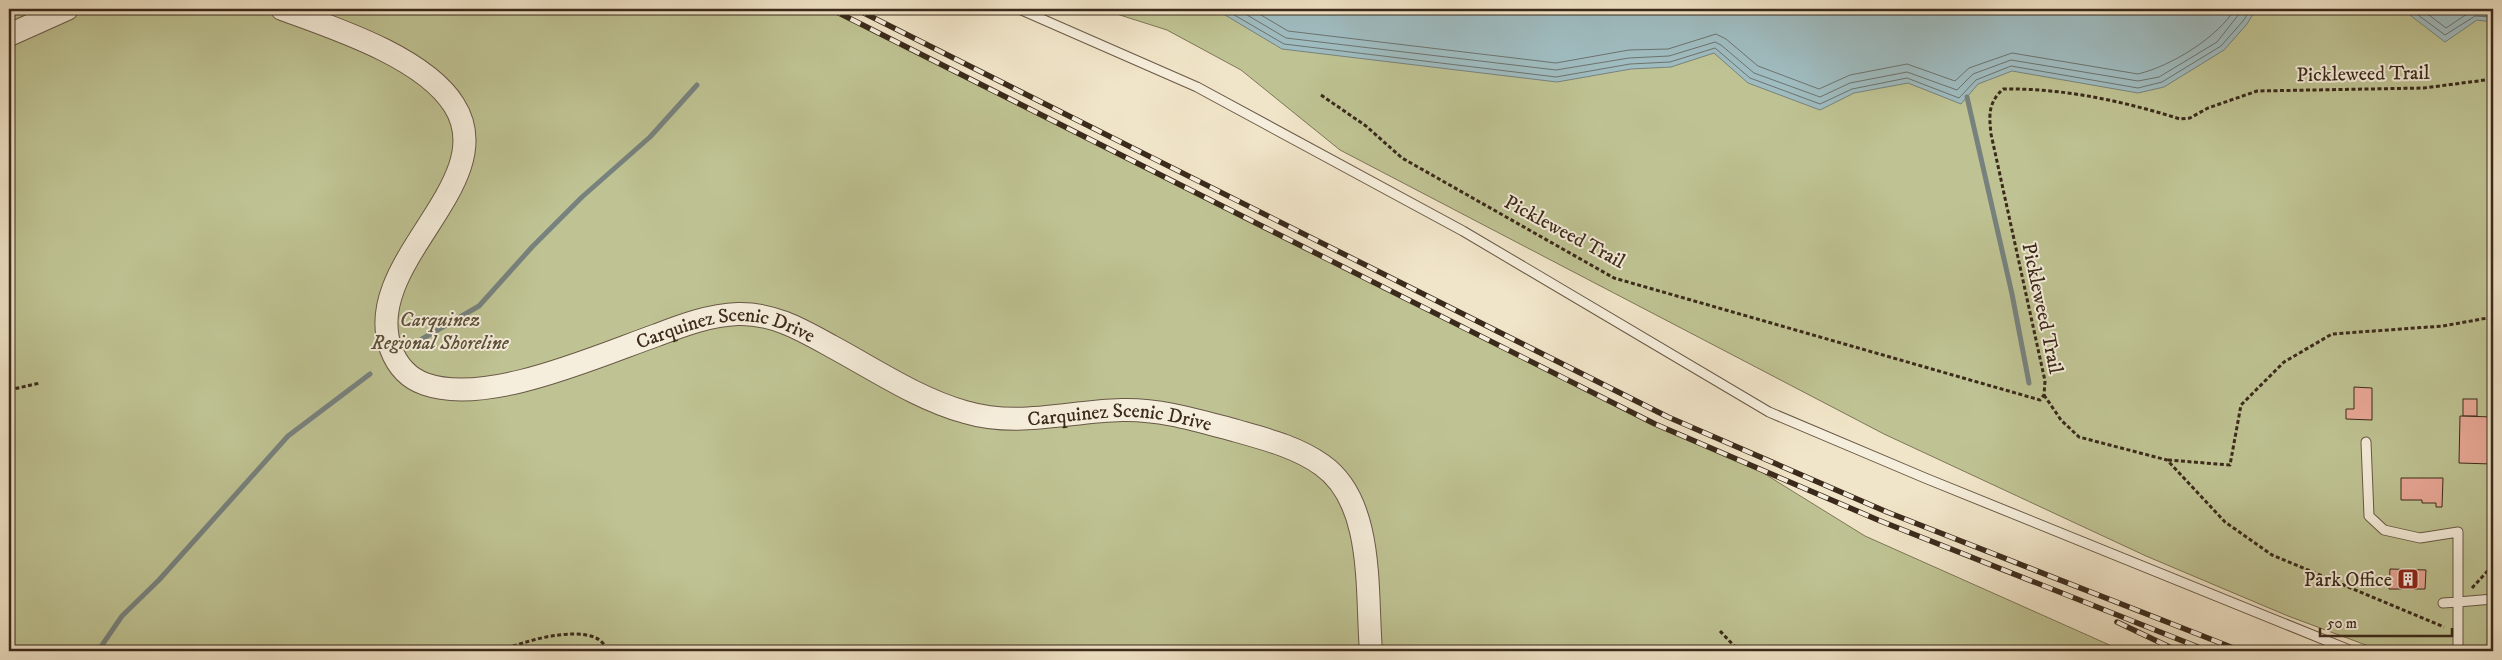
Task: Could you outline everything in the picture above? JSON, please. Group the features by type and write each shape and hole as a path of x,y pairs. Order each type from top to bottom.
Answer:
{"street":[{"path":"9,35 67,9"},
{"name":"Carquinez Scenic Drive","path":"282,9 372,45 418,68 447,94 456,106 462,123 465,144 463,158 437,212 396,282 386,310 389,344 396,361 409,376 425,384 447,388 473,389 506,384 556,370 714,317 756,315 793,326 920,394 959,411 1018,420 1101,411 1148,411 1199,420 1264,439 1307,456 1324,466 1347,492 1361,525 1371,651"}],"lane":[{"path":"1019,9 1198,87 1463,231 1769,412 1925,478 2352,651"},
{"path":"2366,442 2369,516 2384,530 2420,538 2458,532 2458,651"},
{"path":"2443,603 2493,599"}],"path":[{"name":"Pickleweed Trail","path":"1321,95 1366,126 1402,158 1614,278 2040,400 2044,395 2045,381 1991,134 1989,112 1994,98 2003,89 2024,89 2112,99 2180,119 2190,118 2208,108 2257,91 2424,88 2493,79"},
{"path":"2044,395 2061,420 2079,437 2167,460 2230,465 2241,405 2284,362 2332,334 2443,326 2493,317"},
{"path":"9,390 40,384"},
{"path":"2167,460 2225,522 2272,555 2443,628 2458,602 2493,565"},
{"path":"1720,631 1739,651"},
{"path":"501,651 545,638 576,633 598,638 610,651"},
{"path":"872,651 956,649 973,651"}],"green space":[{"name":"Carquinez Regional Shoreline","path":"9,9 831,9 1629,413 1760,471 1865,536 2123,651 9,651"},
{"path":"1101,9 2493,9 2493,651 2382,651 2288,616 2146,556 1884,434 1340,150 1241,70 1167,30"}],"water":[{"path":"1215,9 2256,9 2247,24 2224,50 2164,87 2138,93 2012,71 1978,84 1961,104 1908,83 1854,93 1820,110 1748,83 1714,53 1671,67 1631,69 1557,82 1282,49"},
{"path":"2402,9 2493,9 2493,22 2477,20 2445,42"}],"building":[{"path":"2354,387 2372,388 2372,420 2346,419 2346,409 2354,409"},
{"path":"2463,399 2477,399 2477,416 2463,416"},
{"path":"2460,416 2493,417 2492,464 2459,463"},
{"path":"2401,478 2443,478 2442,507 2436,507 2436,503 2422,503 2422,500 2401,500"},
{"name":"Park Office","path":"2390,569 2426,570 2425,589 2389,589"}],"waterway":[{"path":"422,339 479,306 532,247 582,197 650,137 697,85"},
{"path":"1967,97 2012,294 2029,383"},
{"path":"98,651 122,616 159,580 288,436 370,374"}],"railway":[{"path":"831,9 1655,424 1878,520 2208,651"},
{"path":"856,9 1668,417 1887,512 2241,651"},
{"path":"2117,622 2178,651"}],"place":[{"name":"Park Office","path":"2408,579"}]}
